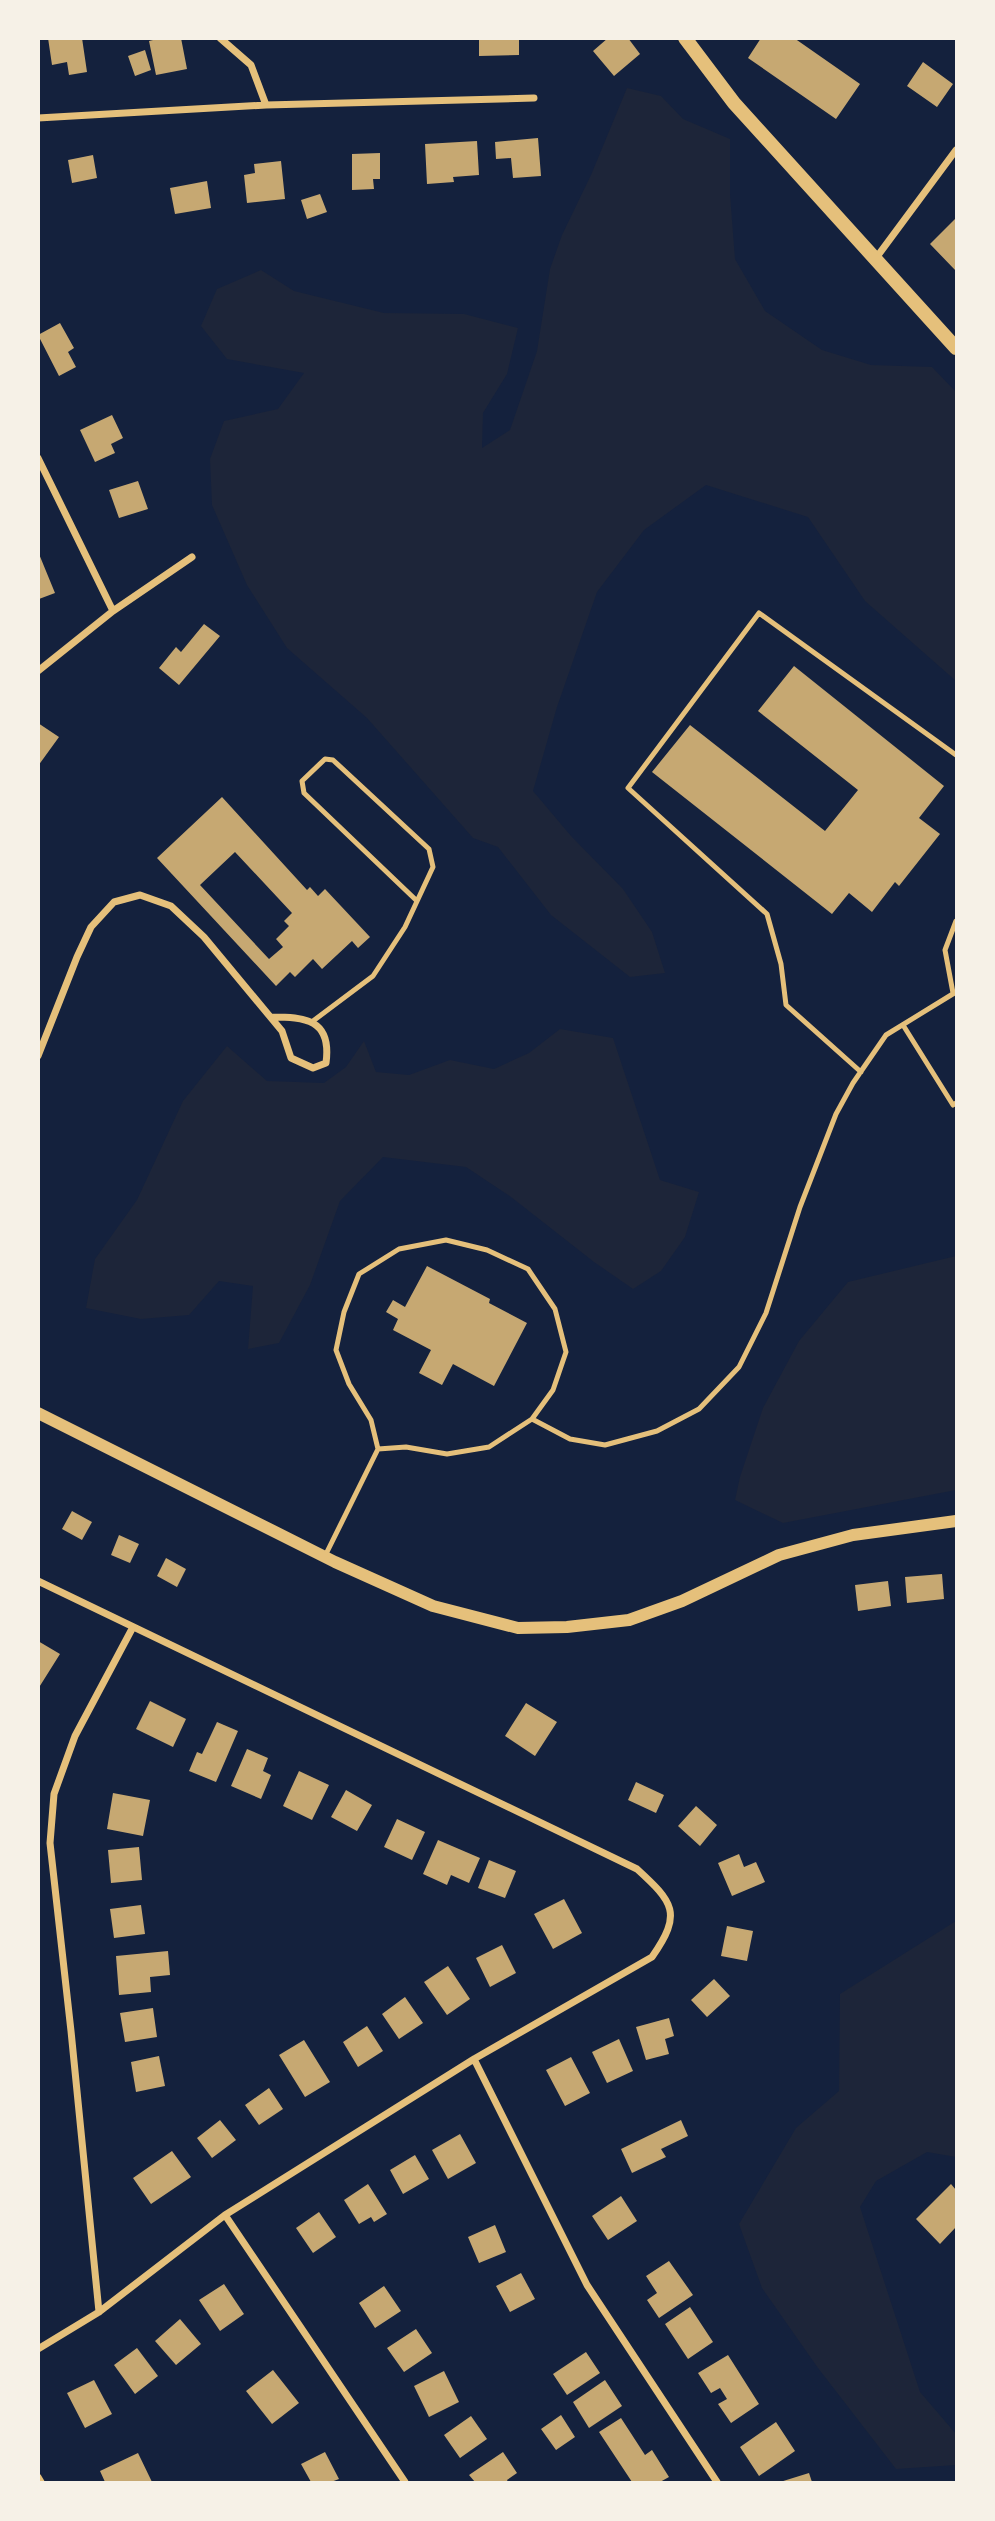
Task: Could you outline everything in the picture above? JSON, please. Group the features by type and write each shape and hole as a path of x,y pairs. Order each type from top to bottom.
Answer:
{"main road":[{"path":"685,38 734,103 957,348"}],"street":[{"path":"220,38 251,65 266,105"},
{"path":"38,118 266,105 534,98"},
{"path":"875,259 957,150"},
{"path":"38,458 113,611"},
{"path":"38,671 113,611 192,557"},
{"path":"38,1056 77,957 92,928 114,902 140,895 170,906 204,937 282,1031 291,1058 313,1068 326,1063 327,1052 321,1030 313,1021 298,1017 271,1017"},
{"path":"38,1413 325,1556 433,1606 518,1628 567,1627 629,1620 682,1601 779,1555 840,1538 957,1521"},
{"path":"38,1581 637,1869 665,1894 670,1912 667,1936 652,1957 474,2059 225,2215 99,2312 38,2349"},
{"path":"99,2312 50,1843 54,1794 75,1736 133,1626"},
{"path":"474,2059 587,2285 717,2483"},
{"path":"225,2215 404,2483"},
{"path":"38,2477 41,2483"}],"lane":[{"path":"861,1072 786,1004 781,964 767,914 628,788 759,613 957,755"},
{"path":"313,1021 373,976 405,927 433,867 429,849 334,760 325,759 302,781 304,793 417,901"},
{"path":"532,1419 570,1439 605,1445 657,1431 699,1409 739,1367 766,1313 800,1207 836,1114 886,1035 955,992 945,950 957,920"},
{"path":"903,1025 953,1105 957,1103"},
{"path":"325,1556 379,1449 371,1420 349,1384 337,1350 344,1312 359,1274 399,1249 446,1240 487,1250 528,1269 555,1309 566,1352 553,1390 532,1419 489,1447 447,1454 406,1447 379,1449"}],"shaded area":[{"path":"627,88 661,96 683,119 730,139 730,194 735,259 765,311 822,350 871,365 932,367 956,392 956,681 865,601 808,517 706,485 644,530 597,592 557,707 533,791 571,836 623,889 652,932 665,973 630,977 551,915 498,847 473,838 367,718 287,648 247,585 212,505 210,459 224,421 278,409 304,373 227,359 201,326 217,289 261,270 294,291 384,313 464,314 518,328 507,374 483,413 482,448 510,430 537,351 550,269 562,235 591,175"},
{"path":"560,1029 613,1038 660,1180 699,1192 685,1237 661,1271 633,1289 511,1197 466,1167 383,1157 340,1201 310,1285 279,1343 248,1349 253,1286 219,1281 189,1315 141,1319 86,1308 95,1259 137,1200 183,1101 227,1046 267,1081 324,1083 346,1067 364,1041 376,1072 409,1075 450,1060 494,1069 529,1053"},
{"path":"956,1256 956,1490 783,1523 735,1500 763,1408 799,1341 848,1282"},
{"path":"956,1921 956,2157 927,2152 876,2181 860,2207 920,2392 956,2434 956,2465 896,2469 818,2368 762,2288 739,2224 796,2128 839,2091 840,1994"}],"building":[{"path":"48,38 82,38 87,72 69,75 67,62 52,65"},
{"path":"181,38 187,69 156,75 149,41"},
{"path":"479,38 519,38 519,55 479,56"},
{"path":"608,38 628,38 640,54 614,76 593,51"},
{"path":"761,38 794,38 860,84 836,119 748,58"},
{"path":"145,50 151,70 135,76 128,56"},
{"path":"923,62 953,84 937,107 907,86"},
{"path":"538,138 541,176 513,178 511,158 496,159 495,142"},
{"path":"477,141 479,175 453,177 454,182 427,184 425,144"},
{"path":"380,153 380,179 373,179 374,189 352,190 352,154"},
{"path":"93,155 97,178 72,183 68,160"},
{"path":"281,161 285,199 247,203 244,175 255,173 254,164"},
{"path":"207,181 211,208 175,214 170,188"},
{"path":"320,194 327,212 307,219 301,200"},
{"path":"956,218 956,271 930,244"},
{"path":"60,323 74,348 68,352 76,367 59,376 38,335"},
{"path":"112,415 123,438 111,444 115,453 95,462 80,430"},
{"path":"138,481 148,509 119,518 109,490"},
{"path":"39,554 55,593 39,599"},
{"path":"204,624 220,636 179,685 159,668 176,647 181,652"},
{"path":"794,666 944,786 919,818 940,834 899,886 895,882 872,912 849,893 832,914 652,772 690,725 825,831 858,790 758,711"},
{"path":"38,723 59,737 38,766"},
{"path":"222,797 307,890 310,887 318,896 325,889 370,937 358,948 352,941 322,969 313,959 295,977 290,972 276,986 157,858","holes":["235,852 292,913 284,921 289,926 276,939 283,947 269,959 200,885"]},
{"path":"427,1266 490,1299 489,1303 527,1323 494,1386 453,1364 442,1385 419,1373 431,1350 393,1330 398,1319 386,1312 393,1300 405,1307"},
{"path":"72,1511 92,1522 82,1540 62,1529"},
{"path":"119,1535 139,1544 130,1563 111,1555"},
{"path":"166,1558 186,1569 177,1587 157,1576"},
{"path":"942,1574 944,1599 907,1603 905,1577"},
{"path":"888,1581 891,1606 858,1611 855,1585"},
{"path":"38,1641 60,1654 38,1689"},
{"path":"150,1701 186,1719 173,1747 136,1729"},
{"path":"526,1703 557,1722 535,1756 505,1736"},
{"path":"217,1722 238,1731 216,1782 189,1771 197,1752 202,1754"},
{"path":"247,1749 268,1758 263,1771 271,1775 261,1799 231,1786"},
{"path":"299,1771 329,1785 312,1820 283,1806"},
{"path":"636,1782 664,1795 656,1813 628,1800"},
{"path":"346,1790 372,1805 357,1831 331,1817"},
{"path":"113,1793 150,1800 143,1836 107,1829"},
{"path":"696,1806 717,1825 700,1846 678,1826"},
{"path":"397,1819 425,1832 412,1860 384,1847"},
{"path":"438,1840 480,1858 469,1883 451,1875 447,1885 423,1874"},
{"path":"139,1847 142,1880 111,1883 108,1850"},
{"path":"739,1854 744,1867 756,1862 765,1882 732,1896 718,1863"},
{"path":"489,1860 516,1871 505,1898 478,1888"},
{"path":"564,1899 582,1933 553,1949 534,1914"},
{"path":"141,1905 145,1934 114,1938 110,1909"},
{"path":"727,1926 753,1931 747,1961 721,1956"},
{"path":"502,1945 516,1973 490,1987 476,1958"},
{"path":"168,1951 170,1975 150,1977 151,1992 119,1995 116,1956"},
{"path":"448,1966 470,1999 447,2015 424,1982"},
{"path":"714,1979 730,1996 707,2017 691,2000"},
{"path":"405,1997 423,2023 399,2039 382,2014"},
{"path":"153,2008 157,2037 125,2042 120,2013"},
{"path":"669,2018 674,2036 665,2039 669,2054 646,2060 636,2027"},
{"path":"367,2026 383,2051 358,2067 343,2042"},
{"path":"619,2039 633,2071 607,2083 592,2052"},
{"path":"304,2040 330,2082 305,2097 279,2055"},
{"path":"159,2056 165,2086 136,2092 131,2062"},
{"path":"571,2057 590,2093 565,2106 546,2070"},
{"path":"269,2088 283,2109 259,2125 245,2105"},
{"path":"220,2120 236,2140 212,2158 197,2138"},
{"path":"681,2120 688,2136 661,2149 666,2157 632,2173 621,2149"},
{"path":"460,2134 476,2163 448,2179 432,2150"},
{"path":"172,2151 191,2177 151,2204 133,2178"},
{"path":"415,2155 429,2179 403,2194 390,2170"},
{"path":"368,2184 387,2214 374,2222 371,2217 359,2224 344,2200"},
{"path":"951,2184 956,2190 956,2227 940,2244 916,2219"},
{"path":"621,2196 637,2221 608,2240 592,2216"},
{"path":"319,2212 336,2237 313,2253 296,2228"},
{"path":"495,2225 506,2252 479,2263 468,2237"},
{"path":"669,2261 693,2295 659,2318 647,2300 657,2293 646,2276"},
{"path":"521,2273 535,2299 510,2312 496,2286"},
{"path":"224,2284 244,2314 220,2331 199,2300"},
{"path":"384,2286 401,2311 375,2328 359,2303"},
{"path":"690,2307 713,2342 688,2359 665,2324"},
{"path":"180,2319 201,2344 176,2365 155,2341"},
{"path":"416,2329 432,2353 404,2372 387,2348"},
{"path":"137,2348 158,2376 135,2394 114,2365"},
{"path":"586,2352 600,2373 567,2395 553,2374"},
{"path":"728,2355 759,2404 731,2423 718,2404 727,2399 720,2388 711,2393 698,2373"},
{"path":"273,2370 299,2403 272,2424 246,2391"},
{"path":"444,2371 459,2402 429,2417 414,2386"},
{"path":"94,2380 112,2414 85,2428 67,2393"},
{"path":"605,2380 622,2406 589,2428 573,2402"},
{"path":"561,2415 575,2437 556,2450 541,2429"},
{"path":"471,2416 487,2439 460,2458 444,2435"},
{"path":"621,2418 645,2455 652,2450 669,2477 660,2482 632,2482 599,2432"},
{"path":"776,2422 795,2451 759,2476 740,2447"},
{"path":"325,2452 339,2479 331,2482 311,2482 301,2464"},
{"path":"503,2452 517,2473 507,2480 508,2482 475,2482 469,2475"},
{"path":"138,2453 152,2482 105,2482 100,2471"},
{"path":"809,2473 812,2482 780,2482"}]}
